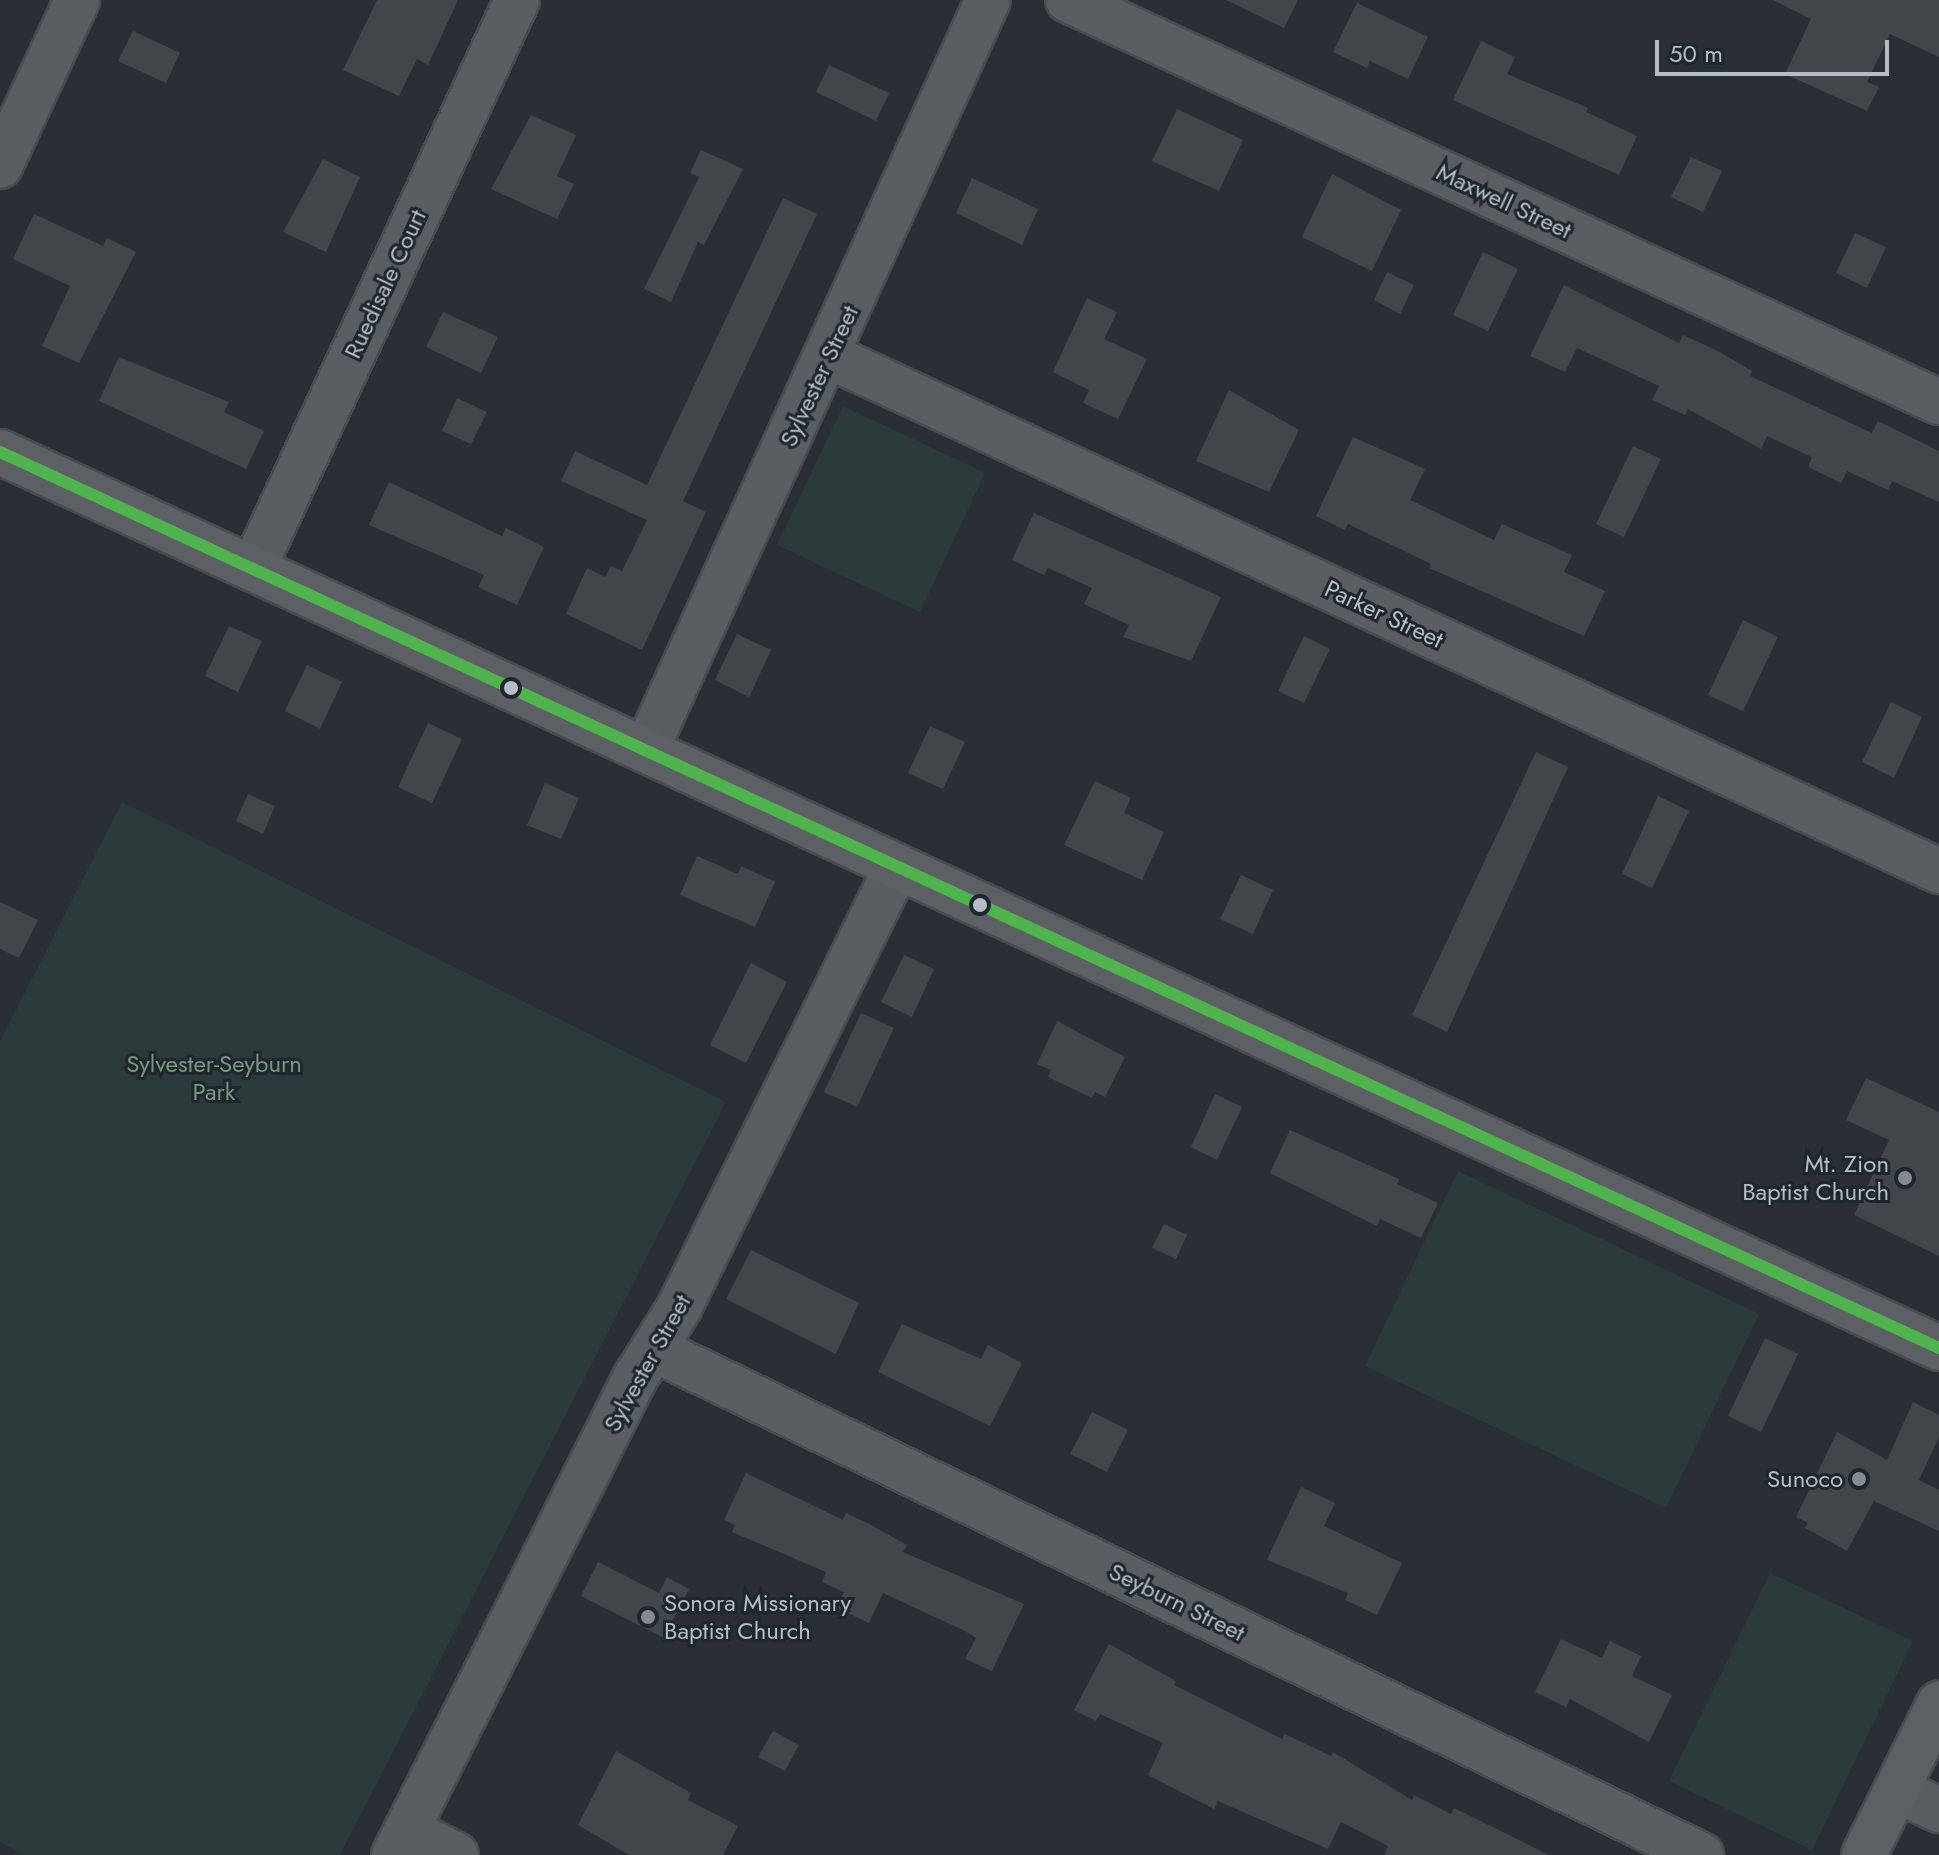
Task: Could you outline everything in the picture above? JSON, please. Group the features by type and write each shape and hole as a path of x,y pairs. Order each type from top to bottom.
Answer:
{"main road":[{"path":"0,452 646,750 896,869 1939,1348"},
{"path":"1864,1855 1939,1704"}],"street":[{"path":"0,166 77,0"},
{"name":"Ruedisale Court","path":"253,569 517,0"},
{"name":"Sylvester Street","path":"646,750 829,356 988,0"},
{"name":"Maxwell Street","path":"1068,0 1939,402"},
{"name":"Parker Street","path":"829,356 1939,871"},
{"name":"Sylvester Street","path":"401,1842 654,1349 679,1308 896,869"},
{"name":"Seyburn Street","path":"654,1349 1701,1855"},
{"path":"1897,1790 1939,1810"},
{"path":"401,1842 456,1855"}],"green space":[{"path":"843,406 985,473 920,612 777,545"},
{"name":"Sylvester-Seyburn Park","path":"122,802 726,1102 340,1855 25,1855 0,1842 0,1042"},
{"path":"1458,1171 1759,1314 1666,1508 1365,1366"},
{"path":"1770,1573 1913,1641 1812,1850 1669,1781"}],"building":[{"path":"377,0 458,0 428,65 417,59 399,96 343,70"},
{"path":"1226,0 1298,0 1284,28"},
{"path":"1773,0 1939,0 1939,57 1890,34 1867,82 1879,87 1867,111 1785,74 1811,19"},
{"path":"1357,3 1428,37 1408,79 1370,61 1367,68 1333,52"},
{"path":"133,31 180,53 166,83 118,61"},
{"path":"1481,41 1515,57 1507,74 1588,108 1586,112 1637,136 1619,175 1453,100"},
{"path":"829,65 889,93 876,121 816,92"},
{"path":"1177,109 1243,140 1219,191 1152,161"},
{"path":"531,115 576,135 557,176 574,184 557,219 491,189"},
{"path":"701,150 743,169 704,245 698,242 671,302 644,289 699,177 690,173"},
{"path":"1691,157 1722,171 1703,212 1671,197"},
{"path":"323,159 360,177 326,252 283,232"},
{"path":"1332,174 1401,210 1372,271 1302,237"},
{"path":"972,178 1038,209 1022,245 956,213"},
{"path":"783,198 817,214 683,501 706,512 642,650 566,614 587,568 605,577 611,566 622,571 647,520 561,481 575,451 647,485"},
{"path":"34,214 103,246 107,238 136,252 79,363 42,346 70,286 13,259"},
{"path":"1855,233 1886,247 1867,288 1836,273"},
{"path":"1483,252 1518,269 1488,331 1453,315"},
{"path":"1387,272 1414,285 1400,314 1374,300"},
{"path":"1564,285 1679,343 1683,335 1716,350 1752,371 1750,376 1872,433 1878,421 1939,451 1939,502 1892,481 1888,490 1847,471 1841,483 1808,467 1812,457 1767,436 1761,449 1688,409 1685,415 1652,400 1659,386 1577,348 1565,372 1530,356"},
{"path":"1087,298 1117,312 1104,339 1147,359 1118,419 1083,403 1089,390 1053,372"},
{"path":"443,312 498,337 481,373 426,347"},
{"path":"119,357 229,402 224,412 264,431 246,469 99,401"},
{"path":"1229,390 1299,430 1269,492 1196,461"},
{"path":"457,398 487,412 471,444 442,431"},
{"path":"1353,437 1425,469 1410,500 1494,540 1502,524 1572,555 1564,572 1605,591 1584,636 1429,568 1431,564 1348,524 1345,530 1316,516"},
{"path":"1633,446 1661,459 1624,537 1596,524"},
{"path":"389,482 502,536 506,528 544,547 517,605 478,587 484,575 369,525"},
{"path":"1034,513 1221,597 1191,661 1123,637 1129,625 1084,604 1092,588 1048,568 1044,575 1012,560"},
{"path":"1743,620 1778,637 1743,711 1708,695"},
{"path":"229,626 262,641 238,692 205,676"},
{"path":"737,634 771,650 749,697 715,680"},
{"path":"1304,636 1330,649 1304,703 1278,691"},
{"path":"307,665 342,682 320,729 285,711"},
{"path":"1891,702 1922,717 1894,778 1862,762"},
{"path":"428,723 462,739 432,803 398,787"},
{"path":"930,726 965,742 943,789 908,773"},
{"path":"1536,752 1568,767 1447,1032 1412,1015"},
{"path":"1095,781 1131,798 1124,813 1164,832 1142,880 1064,845"},
{"path":"545,783 579,798 561,839 527,825"},
{"path":"248,794 275,806 263,834 236,821"},
{"path":"1658,796 1689,811 1652,888 1622,874"},
{"path":"697,856 738,874 741,866 775,882 755,927 680,895"},
{"path":"1241,875 1273,890 1253,934 1220,919"},
{"path":"0,902 38,920 19,958 0,949"},
{"path":"904,955 934,969 912,1017 881,1002"},
{"path":"751,963 787,982 746,1063 710,1045"},
{"path":"861,1013 894,1028 857,1107 824,1092"},
{"path":"1057,1021 1125,1057 1105,1097 1095,1092 1092,1098 1048,1077 1051,1070 1037,1064"},
{"name":"Mt. Zion Baptist Church","path":"1866,1078 1939,1112 1939,1256 1854,1215 1889,1140 1846,1120"},
{"path":"1215,1094 1242,1107 1217,1160 1191,1147"},
{"path":"1290,1130 1399,1179 1397,1184 1438,1203 1421,1238 1380,1219 1377,1226 1270,1173"},
{"path":"1164,1224 1187,1235 1176,1259 1152,1248"},
{"path":"751,1250 859,1303 836,1354 726,1299"},
{"path":"902,1324 981,1359 988,1345 1022,1363 990,1426 878,1372"},
{"path":"1765,1338 1798,1354 1761,1432 1728,1416"},
{"path":"1913,1402 1939,1415 1939,1437 1919,1480 1939,1490 1939,1531 1874,1501 1847,1551 1805,1528 1808,1523 1796,1517 1837,1432 1887,1460"},
{"path":"1092,1412 1128,1430 1107,1472 1070,1454"},
{"path":"746,1473 843,1520 846,1513 907,1545 903,1552 1024,1604 992,1671 965,1659 976,1638 965,1631 883,1593 869,1623 837,1608 844,1592 822,1582 826,1572 732,1532 735,1525 724,1520"},
{"path":"1301,1487 1335,1503 1324,1526 1402,1563 1377,1615 1345,1600 1348,1593 1267,1560"},
{"name":"Sonora Missionary Baptist Church","path":"598,1562 659,1593 667,1577 689,1589 664,1638 581,1596"},
{"path":"1561,1639 1602,1658 1610,1641 1641,1656 1632,1676 1672,1695 1649,1742 1570,1699 1566,1707 1535,1692"},
{"path":"1109,1644 1176,1681 1174,1685 1282,1739 1285,1734 1331,1756 1333,1752 1412,1800 1414,1795 1451,1814 1454,1808 1549,1855 1384,1855 1388,1846 1341,1822 1328,1849 1218,1801 1214,1809 1148,1775 1163,1743 1100,1714 1096,1721 1074,1710"},
{"path":"773,1731 799,1745 785,1771 758,1757"},
{"path":"616,1751 691,1793 688,1800 738,1826 723,1855 629,1855 578,1825"}],"transit line":[{"path":"0,452 1939,1348"}],"place":[{"name":"Mt. Zion Baptist Church","path":"1905,1178"},
{"name":"Sunoco","path":"1859,1479"},
{"name":"Sonora Missionary Baptist Church","path":"648,1617"}]}
